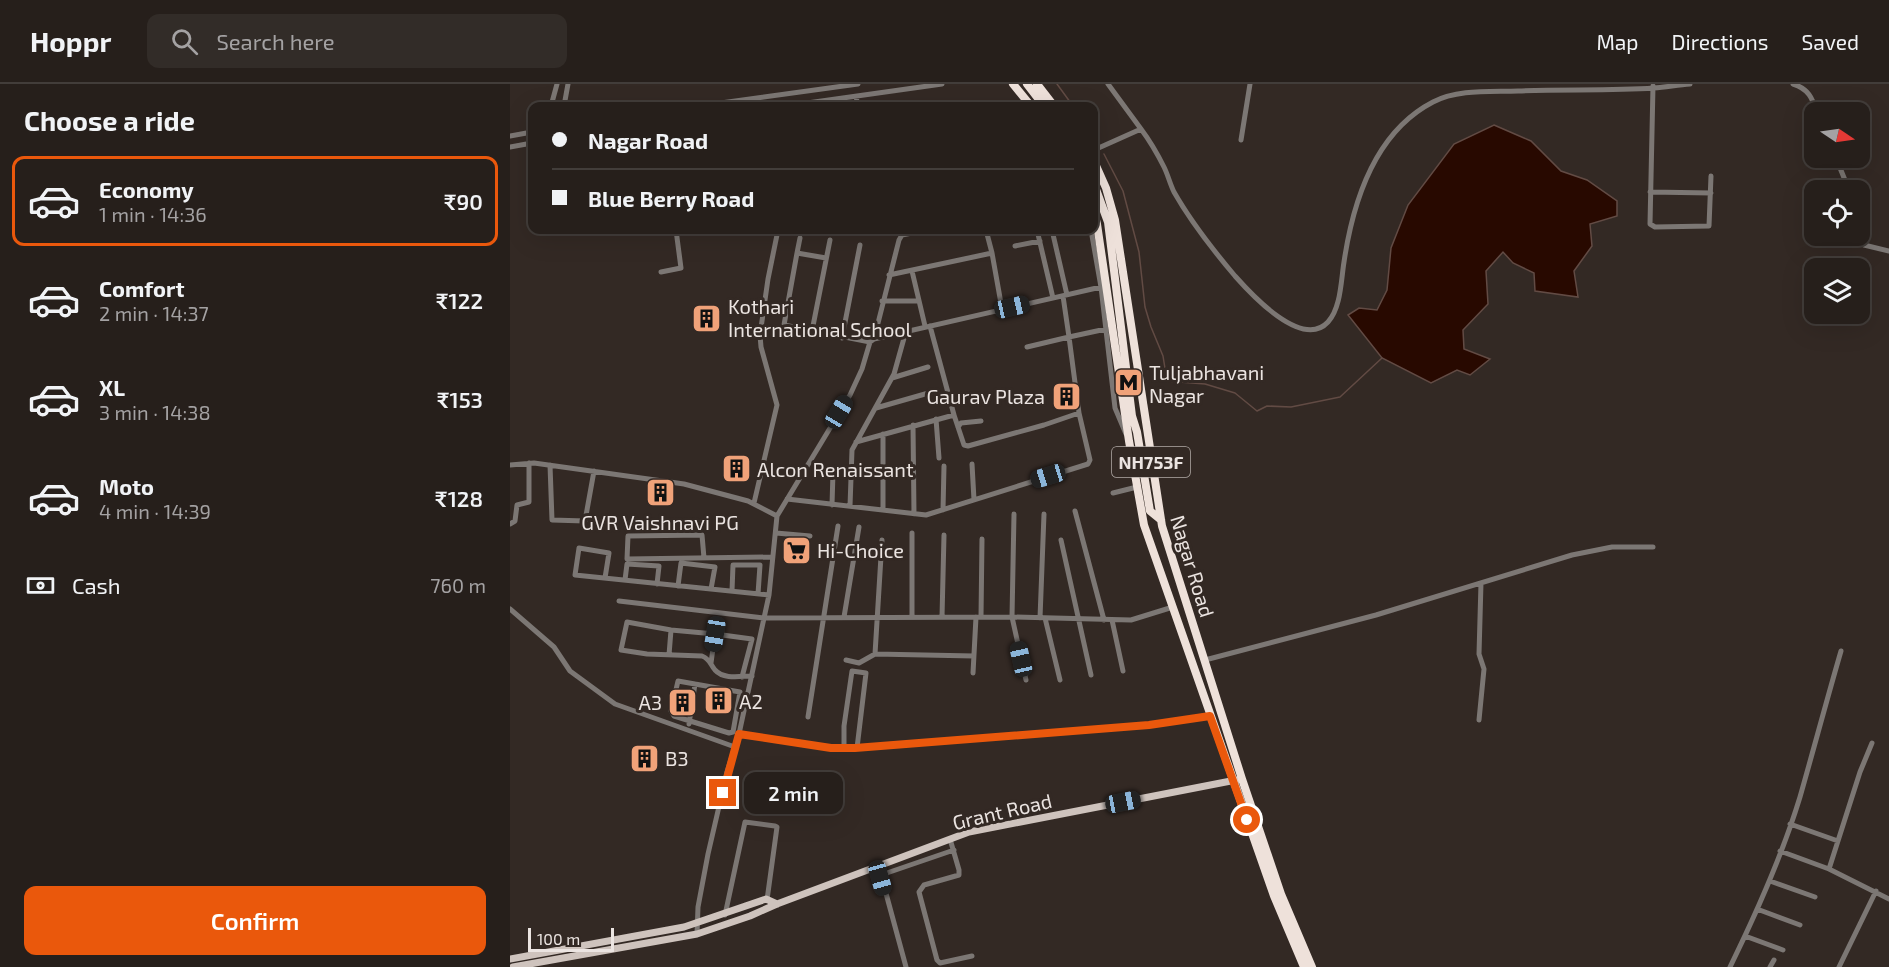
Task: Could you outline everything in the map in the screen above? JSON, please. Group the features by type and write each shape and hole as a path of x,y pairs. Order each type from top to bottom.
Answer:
{"highway":[{"path":"1013,84 1028,102"},
{"path":"1026,84 1041,102"},
{"path":"1037,84 1051,102"},
{"name":"Nagar Road","path":"1098,170 1115,220 1161,523 1205,660 1237,780 1274,896 1304,967"},
{"path":"1098,196 1107,222 1132,416 1137,432 1150,511 1161,523 1146,532"},
{"name":"Nagar Road","path":"1098,232 1129,441 1146,532 1210,716 1312,967"}],"main road":[{"name":"Grant Road","path":"513,967 698,934 969,832 1237,780"},
{"path":"510,959 696,924 766,899 777,904"}],"street":[{"path":"552,102 556,84"},
{"path":"563,102 568,84"},
{"path":"727,102 858,84"},
{"path":"822,102 942,84"},
{"path":"1108,84 1154,148 1181,203 1194,223 1235,276 1268,310 1294,325 1315,329 1329,321 1339,295 1359,193 1392,136 1415,112 1435,100 1480,92 1690,84"},
{"path":"1241,140 1250,84"},
{"path":"1480,84 1480,92"},
{"path":"1792,84 1803,87 1812,102"},
{"path":"1653,86 1650,222 1655,226 1709,226 1711,176"},
{"path":"790,93 791,102"},
{"path":"856,102 857,96"},
{"path":"1098,148 1141,129"},
{"path":"510,136 528,133"},
{"path":"510,147 528,144"},
{"path":"1650,192 1711,192"},
{"path":"661,272 681,268 677,234"},
{"path":"753,503 777,405 761,347 760,335 777,234"},
{"path":"698,934 696,924 708,854 739,734 769,595 777,516 853,388 872,340 900,237 912,234"},
{"path":"987,234 1002,309"},
{"path":"1038,234 1053,298"},
{"path":"787,499 926,515 1088,464 1090,460 1079,413 1065,295 1054,234"},
{"path":"1092,234 1101,287 1115,408 1129,441"},
{"path":"800,238 784,326 842,338 872,340 1101,287"},
{"path":"812,331 830,240"},
{"path":"1015,246 1040,241"},
{"path":"842,338 860,245"},
{"path":"1868,246 1889,251"},
{"path":"797,253 826,258"},
{"path":"889,275 992,253"},
{"path":"912,271 963,444 968,446 1079,413"},
{"path":"882,301 920,302"},
{"path":"1027,347 1106,329"},
{"path":"850,507 851,455 892,378 906,331"},
{"path":"892,378 928,367"},
{"path":"876,409 932,392"},
{"path":"856,442 954,415"},
{"path":"936,419 939,458"},
{"path":"958,427 961,423 981,421"},
{"path":"913,425 914,514"},
{"path":"883,510 884,434"},
{"path":"510,465 529,463 550,465 686,485 753,503 777,516"},
{"path":"510,524 515,521 517,505 529,502 529,463"},
{"path":"972,464 974,500"},
{"path":"550,465 552,520 585,521 594,471"},
{"path":"943,510 944,466"},
{"path":"832,505 833,472"},
{"path":"1113,493 1137,487"},
{"path":"1075,511 1104,620"},
{"path":"1014,514 1012,617 1026,680"},
{"path":"1044,514 1043,618 1060,680"},
{"path":"808,717 838,526"},
{"path":"844,617 859,527"},
{"path":"776,533 810,536"},
{"path":"912,533 912,617"},
{"path":"704,558 702,535 628,536 627,559 704,558 773,557"},
{"path":"942,617 944,535"},
{"path":"973,673 979,617 982,539"},
{"path":"875,654 882,540"},
{"path":"1061,540 1091,675"},
{"path":"1205,660 1376,615 1572,555 1602,549 1653,547"},
{"path":"605,578 609,553 579,548 575,575 769,595"},
{"path":"678,586 681,563 715,567 711,589"},
{"path":"625,580 627,564 659,566 657,584"},
{"path":"732,591 733,565 760,565 758,594"},
{"path":"1479,720 1484,669 1479,654 1481,583"},
{"path":"619,601 764,618 1012,617 1131,620 1173,607"},
{"path":"510,609 554,647 570,671 615,704 735,747"},
{"path":"1113,620 1123,671"},
{"path":"742,677 752,639 671,630 627,622 621,650 702,656 708,658 718,672 742,677 752,678"},
{"path":"669,655 671,630"},
{"path":"711,663 715,634"},
{"path":"1730,967 1770,880 1790,824 1841,651"},
{"path":"846,660 859,663 875,654 974,656"},
{"path":"844,748 844,726 852,671 866,673 857,748"},
{"path":"677,682 740,692 732,733 690,722 674,717 671,711 677,682"},
{"path":"688,731 695,684"},
{"path":"739,734 831,748 857,748 1149,725 1210,716"},
{"path":"1829,869 1860,772 1872,743"},
{"path":"725,915 745,822 777,827 766,899 768,908"},
{"path":"1790,824 1838,841"},
{"path":"950,839 959,875 924,885 920,892 937,960 945,963 972,956"},
{"path":"906,967 881,875 954,850"},
{"path":"1780,851 1829,869 1889,899"},
{"path":"1770,880 1815,897"},
{"path":"1839,967 1875,891"},
{"path":"1757,909 1800,925"},
{"path":"1745,936 1783,950"},
{"path":"1770,967 1774,960"}],"shaded area":[{"path":"1494,125 1531,141 1561,171 1587,180 1617,201 1617,216 1590,224 1592,246 1574,271 1578,297 1535,291 1534,273 1513,263 1503,252 1486,271 1488,304 1463,330 1464,349 1490,359 1470,375 1457,370 1431,383 1382,358 1348,315 1359,308 1377,310 1387,290 1391,248 1408,205 1454,144"}],"waterway":[{"path":"1057,84 1070,102"},
{"path":"1104,154 1123,191 1139,252 1145,307 1163,356 1167,381 1205,384 1235,393 1257,411 1267,406 1291,407 1340,397 1382,358"}],"place":[{"name":"Kothari International School","path":"707,318"},
{"name":"Tuljabhavani Nagar","path":"1128,383"},
{"name":"Gaurav Plaza","path":"1066,396"},
{"name":"Alcon Renaissant","path":"736,469"},
{"name":"GVR Vaishnavi PG","path":"660,492"},
{"name":"Hi-Choice","path":"796,550"},
{"name":"A2","path":"718,701"},
{"name":"A3","path":"683,702"},
{"name":"B3","path":"644,758"}],"route":[{"path":"723,793 739,734 831,748 855,748 1149,725 1210,716 1247,820"}]}
